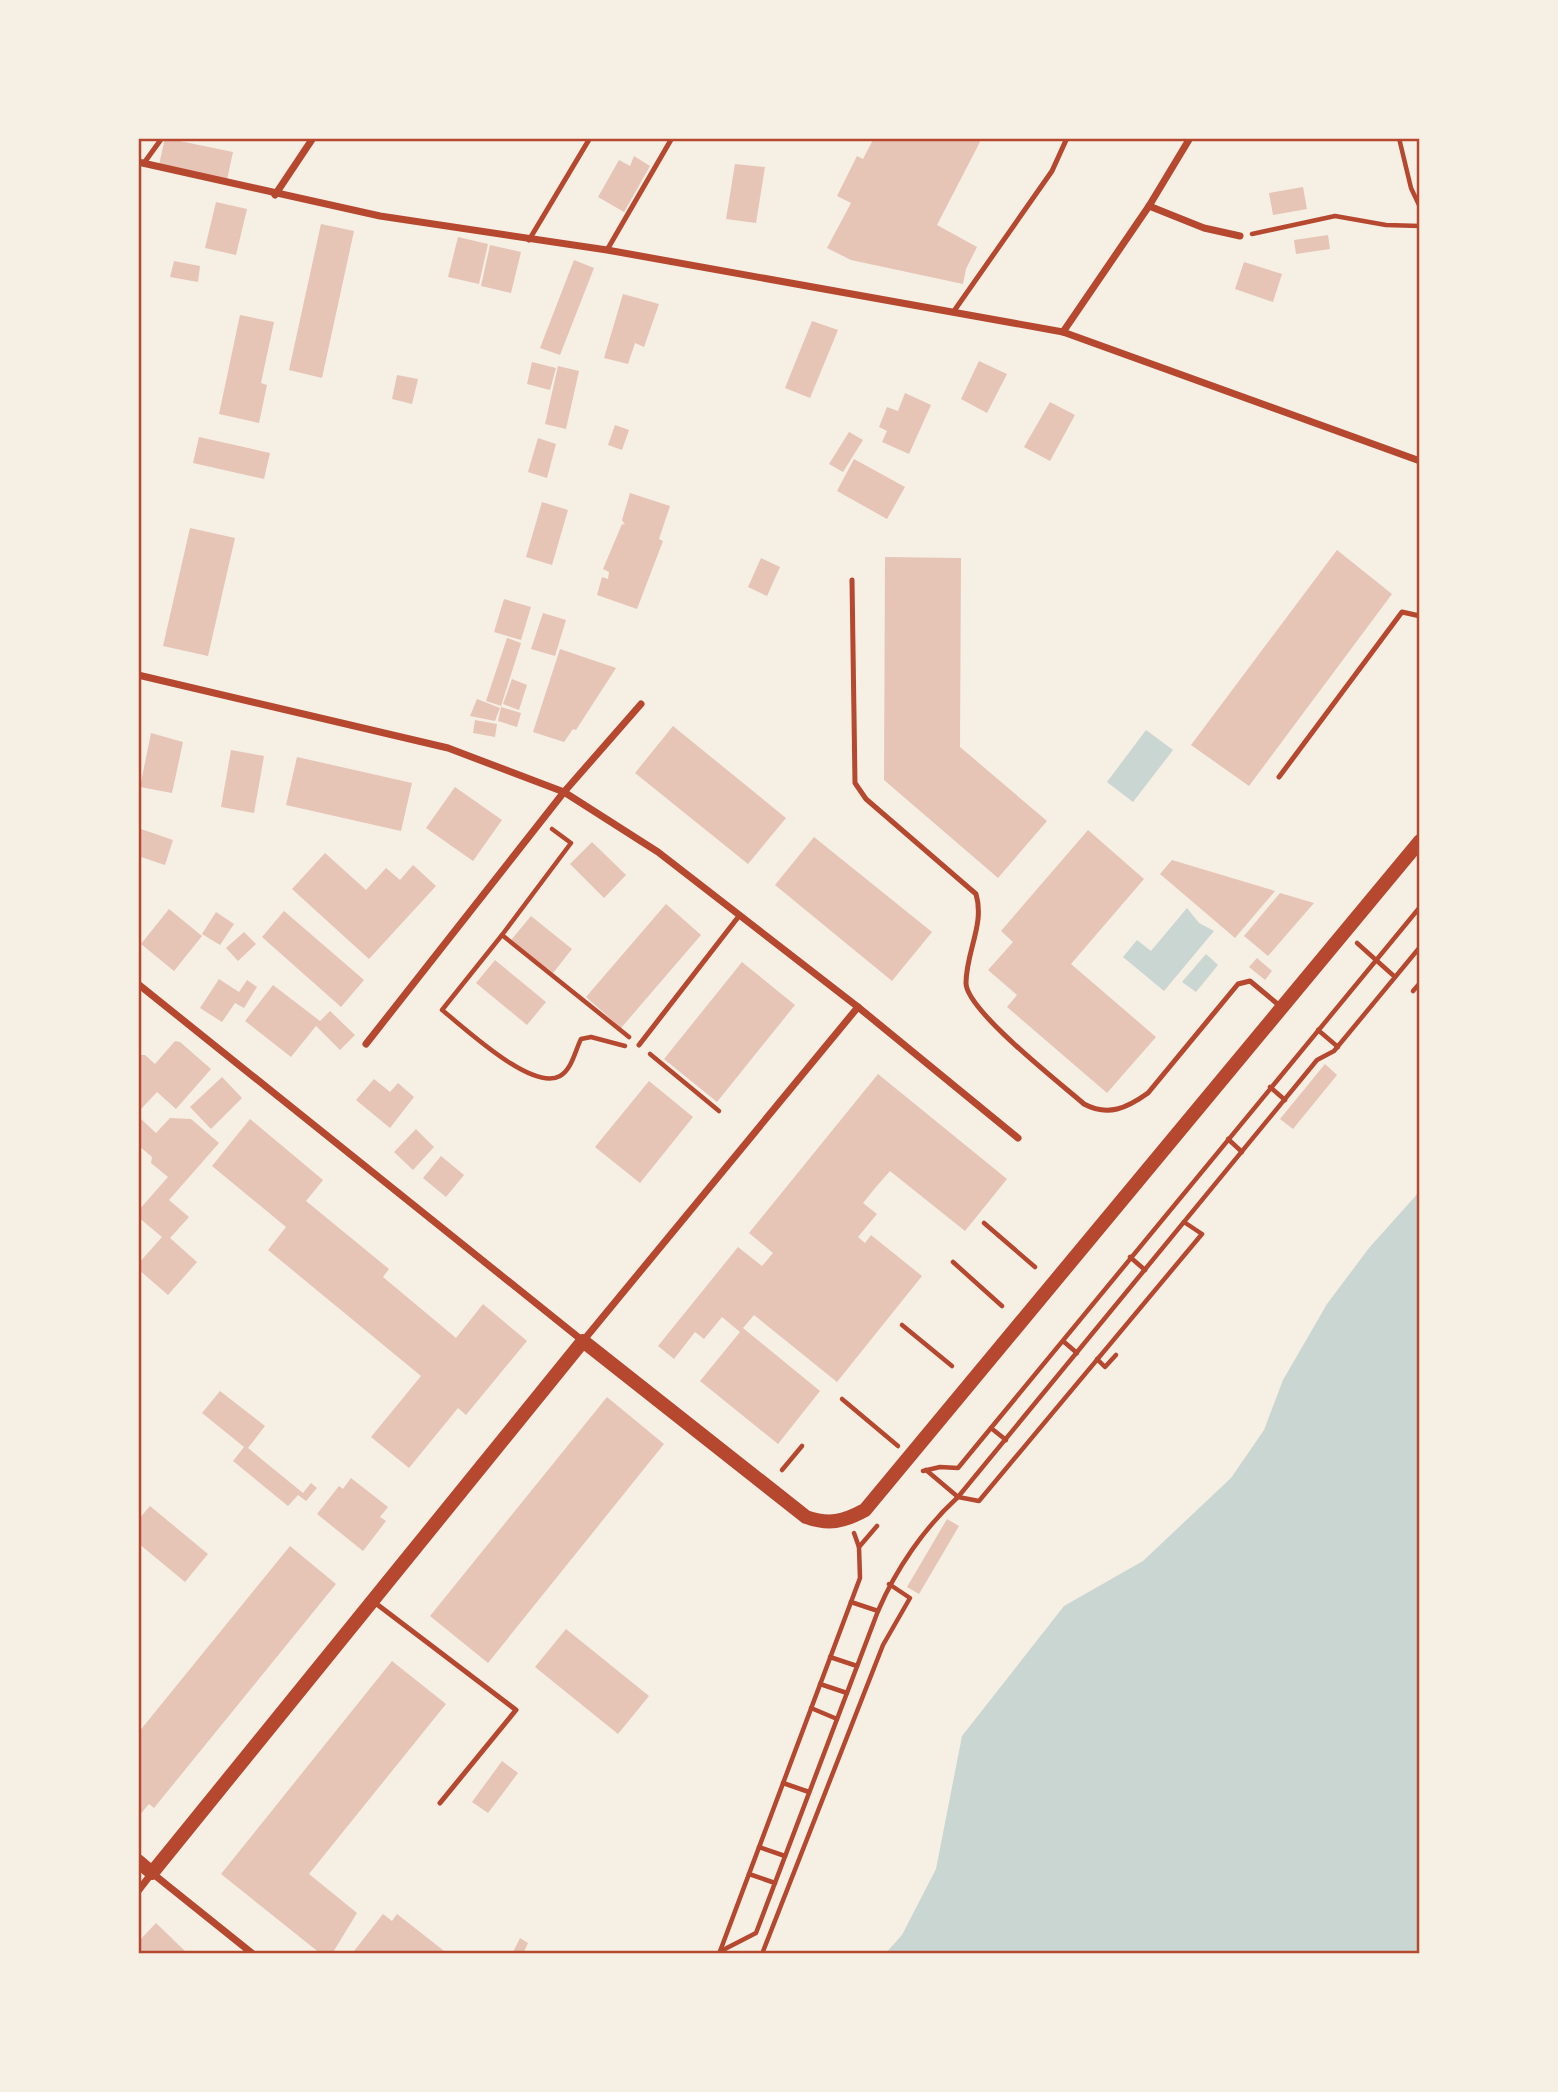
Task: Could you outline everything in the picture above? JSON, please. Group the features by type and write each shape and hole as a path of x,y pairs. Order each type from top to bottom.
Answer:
{"main road":[{"path":"138,1861 152,1873 583,1340 806,1517 827,1524 848,1520 873,1501 1420,841"}],"street":[{"path":"275,195 313,138"},
{"path":"1063,332 1149,206 1190,138"},
{"path":"141,162 275,195 380,216 607,250 1063,332 1420,461"},
{"path":"1149,206 1204,228 1240,236"},
{"path":"138,676 447,748 564,792 658,852 858,1007 1018,1138"},
{"path":"366,1044 564,792 641,704"},
{"path":"138,984 583,1340 858,1007"},
{"path":"138,1891 152,1873 253,1954"}],"lane":[{"path":"141,162 162,138"},
{"path":"529,240 590,138"},
{"path":"607,250 672,138"},
{"path":"954,312 1052,171 1067,138"},
{"path":"852,580 855,783 866,799 976,894 981,910 966,986 973,1003 988,1019 1084,1104 1097,1111 1115,1111 1132,1104 1147,1093 1238,984 1250,981 1282,1008"},
{"path":"1279,777 1402,612 1420,616"},
{"path":"639,1045 739,916"},
{"path":"371,1599 516,1710 440,1803"}],"path":[{"path":"1399,138 1411,188 1420,207"},
{"path":"1240,236 1335,216 1386,225 1420,226"},
{"path":"542,821 571,844 442,1010 506,1061 525,1073 548,1079 558,1077 568,1069 581,1039 590,1037 628,1047 639,1045"},
{"path":"940,1467 958,1468 1420,908"},
{"path":"1345,933 1395,977"},
{"path":"502,935 719,1111"},
{"path":"719,1953 756,1933 889,1584 938,1516 958,1497 1006,1440 1317,1060 1338,1047 1420,947"},
{"path":"1413,991 1420,983"},
{"path":"1318,1030 1338,1047"},
{"path":"1270,1087 1285,1100"},
{"path":"1228,1139 1242,1152"},
{"path":"958,1497 979,1500 1202,1234 1184,1222"},
{"path":"984,1223 1035,1267"},
{"path":"1130,1257 1145,1270"},
{"path":"953,1262 1002,1306"},
{"path":"902,1325 952,1366"},
{"path":"1063,1340 1077,1353"},
{"path":"1097,1359 1105,1367 1116,1354"},
{"path":"991,1428 1006,1440"},
{"path":"782,1470 802,1446"},
{"path":"719,1953 860,1578 859,1547"},
{"path":"762,1954 888,1637 910,1598 889,1584"},
{"path":"851,1602 878,1611"},
{"path":"830,1657 857,1666"},
{"path":"820,1684 847,1693"},
{"path":"811,1709 837,1718"},
{"path":"783,1783 809,1793"},
{"path":"759,1847 785,1857"},
{"path":"749,1874 775,1883"}],"shaded area":[{"path":"1146,730 1173,750 1133,802 1107,782"},
{"path":"1187,908 1199,923 1214,931 1164,991 1123,957 1137,940 1151,951"},
{"path":"1206,954 1218,965 1196,992 1182,982"},
{"path":"1420,1191 1420,1954 885,1954 902,1935 936,1869 962,1736 1064,1606 1143,1561 1231,1478 1264,1430 1283,1380 1327,1304 1369,1248"}],"building":[{"path":"165,138 233,152 227,180 159,165"},
{"path":"874,138 982,138 937,225 977,247 966,269 963,284 851,260 827,248 851,203 837,196 857,156 863,159"},
{"path":"634,156 650,166 624,212 598,197 619,160 630,166"},
{"path":"735,164 765,167 756,223 726,219"},
{"path":"1303,187 1307,209 1273,215 1269,193"},
{"path":"216,202 247,209 236,255 205,248"},
{"path":"321,224 354,231 322,378 289,370"},
{"path":"1328,235 1330,249 1296,254 1294,240"},
{"path":"458,237 488,244 479,284 448,277"},
{"path":"490,245 521,252 511,293 481,286"},
{"path":"574,260 594,268 560,355 540,348"},
{"path":"174,261 200,266 198,282 170,277"},
{"path":"1244,262 1282,274 1273,302 1235,289"},
{"path":"623,294 659,304 644,347 635,343 628,364 604,358"},
{"path":"240,315 274,322 261,383 267,385 259,423 219,414"},
{"path":"812,321 838,330 810,398 785,388"},
{"path":"979,361 1007,374 987,413 961,399"},
{"path":"532,362 556,368 550,390 527,384"},
{"path":"558,366 579,371 566,429 545,424"},
{"path":"397,375 418,379 412,404 392,399"},
{"path":"905,393 931,405 909,454 882,442 887,431 879,427 887,407 898,411"},
{"path":"1050,402 1075,415 1050,461 1024,447"},
{"path":"615,425 629,430 622,450 608,445"},
{"path":"849,432 863,440 843,472 829,464"},
{"path":"199,437 270,453 264,479 193,463"},
{"path":"538,438 556,444 547,478 528,472"},
{"path":"854,459 905,487 887,519 837,491"},
{"path":"630,493 670,506 659,539 663,541 637,609 597,595 602,577 608,579 609,572 603,569 622,524 625,525 622,520"},
{"path":"542,502 568,510 552,565 526,557"},
{"path":"190,528 235,538 208,656 163,646"},
{"path":"1337,550 1392,594 1249,786 1191,745"},
{"path":"885,557 961,558 960,747 1047,821 998,878 884,780"},
{"path":"761,558 780,567 767,596 748,587"},
{"path":"504,599 531,607 521,640 494,632"},
{"path":"543,613 566,620 555,656 531,649"},
{"path":"507,638 521,643 501,706 486,701"},
{"path":"560,649 616,668 576,730 573,729 564,742 533,732"},
{"path":"512,679 527,685 519,710 503,704"},
{"path":"477,699 500,708 495,721 470,716"},
{"path":"501,707 521,713 517,727 498,721"},
{"path":"475,720 497,724 495,737 473,733"},
{"path":"673,726 786,818 748,864 635,773"},
{"path":"151,733 183,742 172,793 140,787"},
{"path":"231,750 264,756 254,813 221,807"},
{"path":"297,757 412,783 401,831 286,805"},
{"path":"455,787 502,820 473,861 426,828"},
{"path":"138,828 173,840 165,865 138,856"},
{"path":"1088,830 1144,879 1071,964 1156,1037 1107,1093 1007,1007 1017,995 988,970 1013,942 1001,931"},
{"path":"814,837 932,932 892,981 775,885"},
{"path":"592,842 626,875 604,898 570,864"},
{"path":"325,853 366,890 386,868 400,880 413,865 436,886 369,959 292,889"},
{"path":"1172,860 1275,891 1235,938 1160,874"},
{"path":"1280,893 1314,903 1268,956 1244,936"},
{"path":"666,904 701,935 621,1028 586,997"},
{"path":"169,909 202,936 174,971 141,944"},
{"path":"284,911 364,980 341,1007 262,937"},
{"path":"216,912 234,924 220,945 202,934"},
{"path":"531,916 572,949 553,973 511,940"},
{"path":"244,932 256,944 238,961 226,948"},
{"path":"1257,958 1272,971 1265,980 1249,967"},
{"path":"495,960 546,1002 527,1025 476,983"},
{"path":"742,962 795,1005 717,1102 664,1059"},
{"path":"219,979 239,992 247,980 257,987 244,1008 235,1003 222,1022 200,1008"},
{"path":"273,985 320,1021 330,1011 355,1035 340,1050 316,1026 291,1057 245,1021"},
{"path":"175,1041 180,1042 211,1069 176,1109 157,1092 141,1109 141,1119 156,1133 170,1118 191,1119 219,1143 169,1200 189,1217 170,1238 197,1262 168,1295 138,1269 138,1264 162,1237 138,1217 138,1211 168,1177 151,1163 152,1157 138,1145 138,1055 145,1055 155,1064"},
{"path":"1325,1064 1337,1075 1293,1129 1280,1119"},
{"path":"878,1074 1007,1179 965,1231 890,1171 876,1187 863,1203 877,1214 858,1237 865,1243 871,1235 922,1276 837,1382 754,1315 743,1328 820,1391 778,1444 700,1381 740,1332 722,1317 704,1339 695,1332 674,1359 658,1346 738,1247 762,1266 773,1253 749,1233"},
{"path":"222,1077 242,1098 211,1129 190,1107"},
{"path":"374,1079 390,1092 398,1083 414,1097 390,1128 356,1100"},
{"path":"649,1081 693,1117 640,1183 595,1147"},
{"path":"250,1119 323,1180 306,1201 389,1269 383,1277 456,1338 483,1304 527,1341 466,1415 458,1408 409,1468 371,1437 421,1376 268,1250 286,1227 212,1166"},
{"path":"416,1129 434,1147 413,1170 394,1152"},
{"path":"441,1156 464,1175 446,1197 423,1178"},
{"path":"220,1391 265,1426 248,1448 303,1493 311,1483 317,1488 306,1501 298,1495 288,1506 233,1461 244,1447 202,1413"},
{"path":"607,1397 664,1444 488,1663 430,1616"},
{"path":"351,1478 388,1507 380,1517 386,1521 363,1551 317,1514 339,1486 343,1489"},
{"path":"150,1506 208,1554 185,1582 138,1543 138,1520"},
{"path":"947,1519 959,1526 919,1594 907,1587"},
{"path":"290,1546 336,1584 154,1808 149,1804 138,1817 138,1733"},
{"path":"566,1629 649,1696 618,1734 535,1667"},
{"path":"392,1661 446,1704 309,1874 357,1913 332,1954 321,1954 221,1874"},
{"path":"502,1761 518,1773 488,1813 472,1802"},
{"path":"383,1914 392,1921 397,1914 448,1954 357,1954 354,1951"},
{"path":"156,1923 188,1954 138,1954 138,1942"},
{"path":"520,1938 528,1943 523,1954 512,1954"}]}
